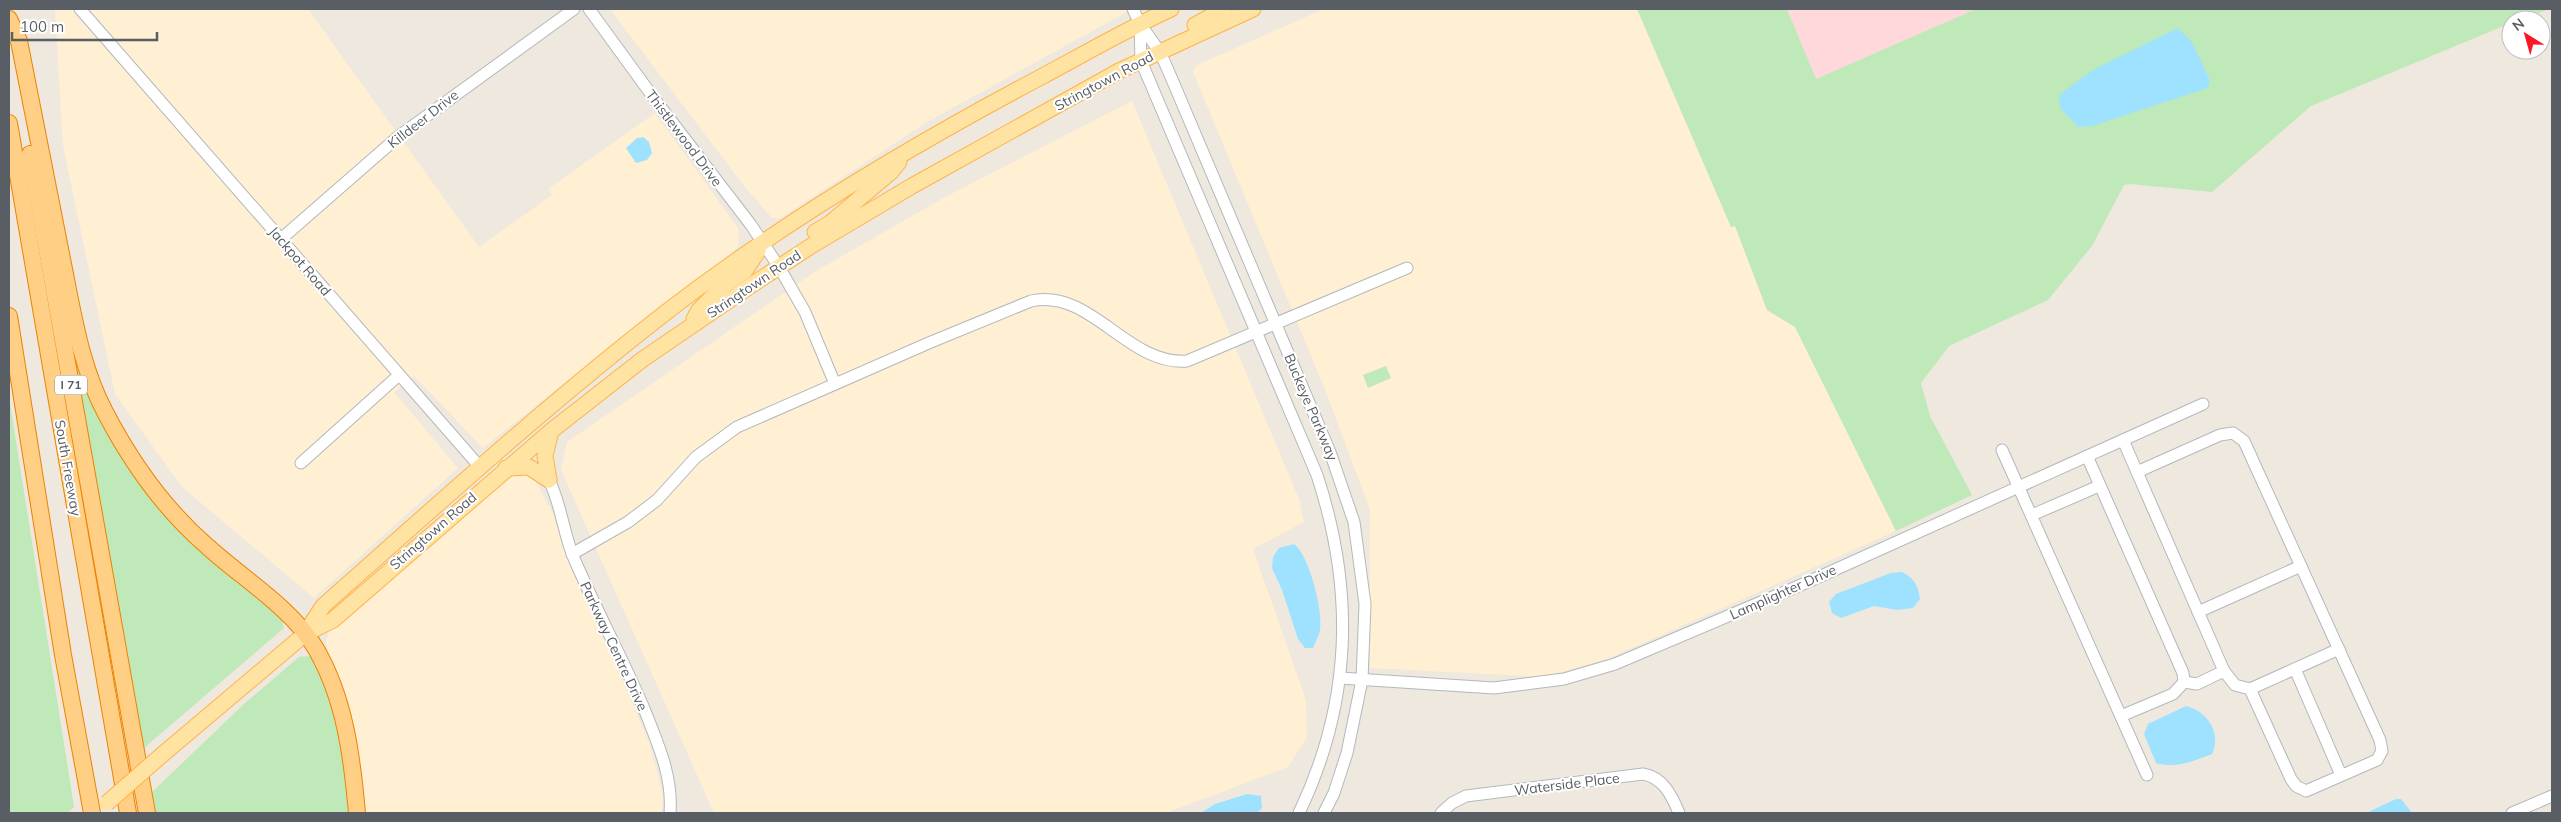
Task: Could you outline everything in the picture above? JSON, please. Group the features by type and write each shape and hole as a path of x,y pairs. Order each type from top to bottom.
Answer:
{"highway":[{"path":"9,19 19,40 76,328 89,375 104,410 150,484 171,510 206,546 283,610 315,647 342,710 350,746 357,813"},
{"name":"I 71","path":"9,26 147,813"},
{"name":"South Freeway","path":"9,123 128,813"},
{"path":"9,316 63,655 93,813"}],"main road":[{"name":"Stringtown Road","path":"305,634 323,606 480,467 648,327 764,243 907,151 1171,9"},
{"path":"1157,48 1224,9"},
{"name":"Stringtown Road","path":"93,813 305,634 332,620 551,430 608,385 690,327 779,267 912,186 1141,61 1157,48 1253,9"},
{"path":"779,267 794,245 830,223 891,172 907,151"},
{"path":"690,327 699,310 723,286 745,271 764,243"},
{"path":"549,480 545,456 551,430"},
{"path":"391,569 399,550 482,477 480,467"},
{"path":"506,468 529,467 549,480"}],"street":[{"name":"Jackpot Road","path":"80,9 480,467"},
{"name":"Killdeer Drive","path":"281,239 399,136 574,9"},
{"name":"Thistlewood Drive","path":"589,9 764,243 805,312 835,384"},
{"name":"Buckeye Parkway","path":"1133,9 1140,24 1157,48 1276,322 1333,459 1354,522 1364,604 1362,680 1346,753 1334,793 1324,813"},
{"name":"Buckeye Parkway","path":"1140,24 1141,61 1317,475 1332,524 1342,593 1344,626 1340,678 1327,744 1300,813"},
{"path":"572,554 628,522 657,500 696,457 737,427 1012,308 1042,299 1054,299 1071,305 1154,357 1170,362 1187,361 1407,268"},
{"path":"301,463 399,375"},
{"name":"Lamplighter Drive","path":"1340,678 1494,688 1571,677 1615,664 1698,630 2203,404"},
{"path":"2137,472 2220,435 2233,433 2244,441 2380,740 2382,751 2377,760 2306,791 2296,786 2291,779 2250,689"},
{"path":"2123,440 2224,671 2235,685 2250,689 2338,649"},
{"path":"2002,450 2146,775"},
{"path":"2087,456 2183,673 2184,682 2173,694 2121,716"},
{"name":"Parkway Centre Drive","path":"549,480 557,496 572,554 634,686 661,749 671,800 670,813"},
{"path":"2032,515 2099,486"},
{"path":"2198,612 2301,566"},
{"path":"2295,668 2341,775"},
{"path":"2184,682 2197,684 2224,671"},
{"name":"Waterside Place","path":"1441,813 1452,803 1466,796 1643,774 1652,776 1663,785 1672,795 1679,813"},
{"path":"2512,813 2552,796"}],"shaded area":[{"path":"55,9 308,9 479,247 552,195 548,189 655,113 738,228 739,245 725,262 579,377 571,378 483,448 414,376 394,392 458,468 314,598 182,487 115,394 63,146"},
{"path":"610,9 1132,9 929,121 779,219 771,217 744,186"},
{"path":"1324,9 1637,9 1731,226 1735,226 1767,310 1795,327 1896,531 1607,659 1543,677 1370,668 1370,510 1326,392 1193,72 1197,65"},
{"path":"1787,9 1976,9 1816,79"},
{"path":"1132,101 1299,499 1304,522 1253,549 1306,700 1307,737 1288,767 1166,813 714,813 561,470 567,442 816,271 947,196"},
{"path":"515,474 532,474 552,512 577,577 650,744 663,796 662,813 362,813 364,801 348,701 329,658 326,641 330,629"}],"green space":[{"path":"1637,9 1787,9 1816,79 1976,9 2550,9 2501,10 2501,27 2311,106 2212,192 2124,185 2092,246 2048,300 1949,346 1921,383 1930,416 1972,495 1896,531 1795,327 1767,310 1735,226 1731,227","holes":["2206,72 2210,80 2060,108"]},
{"path":"1386,366 1391,378 1368,388 1363,375"},
{"path":"76,370 81,370 102,421 115,446 145,489 180,526 275,611 282,621 284,628 144,748"},
{"path":"9,397 74,807 67,813 9,813"},
{"path":"311,656 338,715 350,813 155,813 151,793 244,704 299,657"}],"water":[{"path":"2178,28 2192,42 2210,80 2208,88 2092,126 2078,127 2060,108 2059,95 2093,70"},
{"path":"643,137 649,142 652,153 647,160 636,163 626,148 637,138"},
{"path":"1294,544 1305,559 1317,597 1320,630 1313,648 1305,648 1298,639 1282,590 1272,568 1273,557 1279,548"},
{"path":"1902,572 1915,582 1918,590 1920,599 1913,608 1897,610 1874,606 1841,618 1832,613 1829,602 1836,594 1891,573"},
{"path":"2186,706 2200,713 2211,724 2215,738 2212,754 2177,765 2156,763 2144,734 2148,724"},
{"path":"1247,794 1261,796 1262,808 1257,813 1201,813 1215,804"},
{"path":"2396,799 2401,799 2412,813 2366,813"}]}
